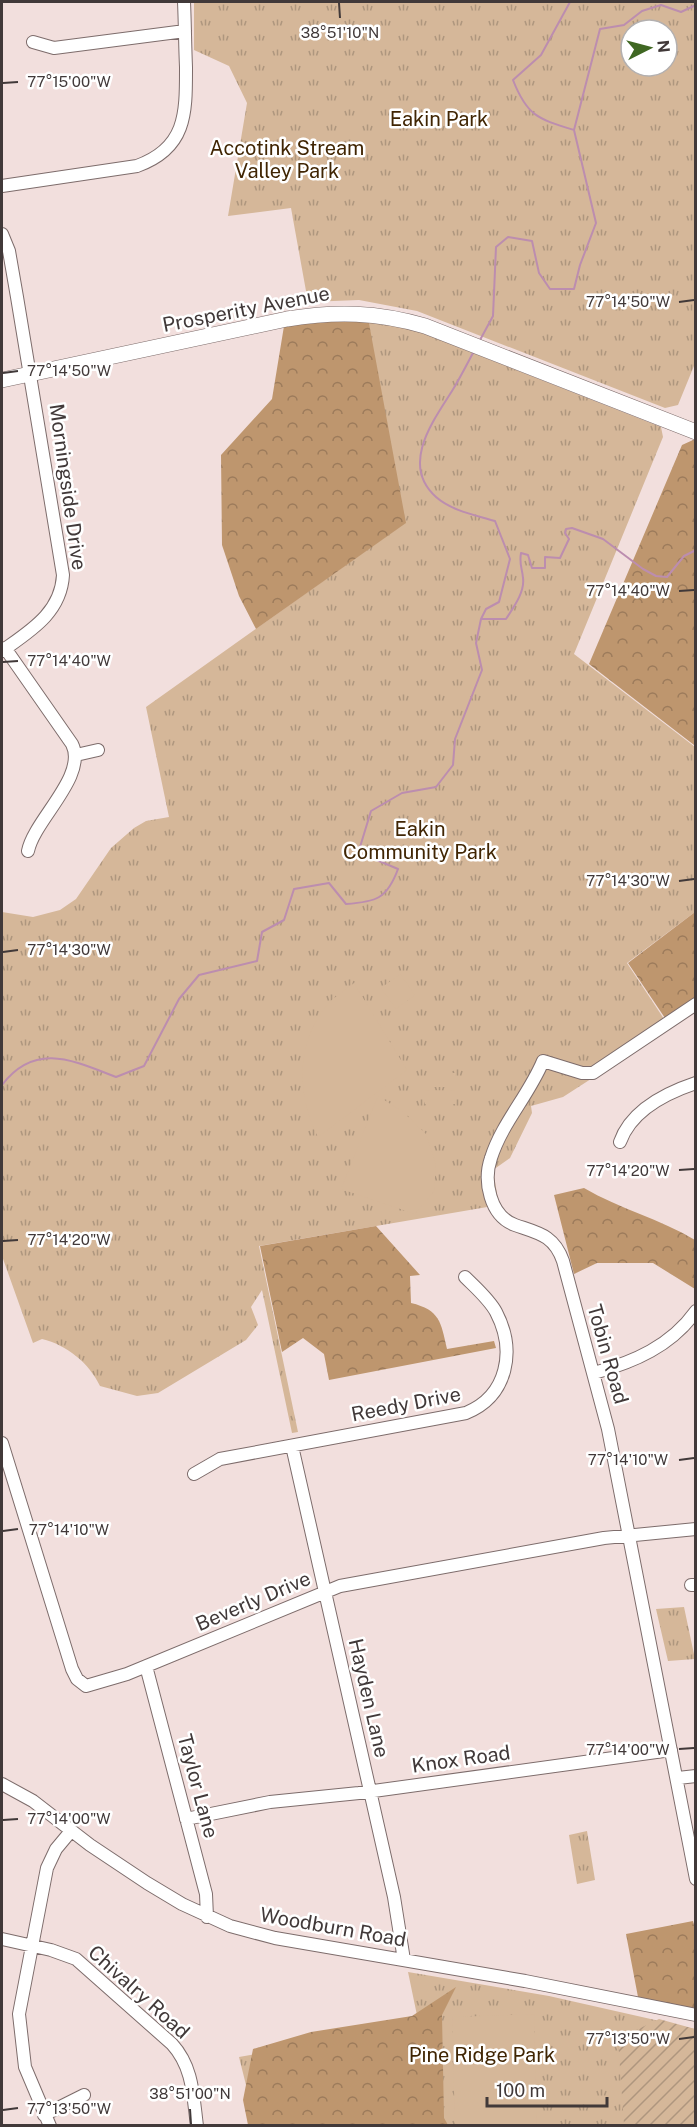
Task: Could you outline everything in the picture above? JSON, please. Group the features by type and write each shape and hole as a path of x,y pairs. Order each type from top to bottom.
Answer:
{"main road":[{"name":"Prosperity Avenue","path":"2,380 243,328 319,314 349,312 383,315 459,339 696,432"}],"street":[{"path":"2,186 137,166 149,162 167,149 180,131 186,110 184,2"},
{"path":"33,42 54,48 185,31"},
{"name":"Morningside Drive","path":"2,234 9,251 31,375 57,528 62,587 49,614 3,650"},
{"path":"3,650 72,744 76,755 70,775 33,837 28,851"},
{"path":"76,755 98,750"},
{"name":"Tobin Road","path":"696,1004 593,1073 582,1073 543,1061 490,1160 491,1196 499,1216 514,1225 548,1236 560,1252 608,1429 678,1778 696,1880"},
{"path":"620,1142 634,1118 669,1094 696,1083"},
{"name":"Reedy Drive","path":"194,1474 220,1459 466,1413 485,1404 502,1381 507,1360 506,1347 497,1314 465,1277"},
{"path":"594,1373 622,1366 654,1351 682,1328 696,1311"},
{"name":"Beverly Drive","path":"2,1443 65,1649 79,1687 92,1686 146,1666 325,1591 629,1535 696,1529"},
{"name":"Hayden Lane","path":"292,1446 394,1897 404,1960"},
{"name":"Taylor Lane","path":"146,1666 206,1894 207,1917"},
{"name":"Knox Road","path":"186,1819 270,1802 370,1791 671,1750"},
{"path":"678,1778 696,1776"},
{"name":"Woodburn Road","path":"2,1784 33,1801 71,1831 147,1883 207,1917 251,1933 696,2015"},
{"path":"71,1831 47,1868 20,1996 19,2031 25,2067 47,2120 84,2095"},
{"name":"Chivalry Road","path":"2,1939 64,1954 87,1967 176,2049 192,2081 197,2126"}],"green space":[{"path":"194,2 695,2 696,361 678,405 665,408 417,311 359,300 308,302 291,208 228,216 247,103 229,66 194,50"},
{"name":"Eakin Community Park","path":"367,318 420,332 661,427 663,437 574,654 695,747 695,912 627,963 670,1028 563,1097 531,1106 532,1113 510,1158 493,1170 499,1205 259,1246 298,1432 292,1433 262,1290 251,1307 258,1325 246,1340 158,1393 137,1396 100,1386 90,1370 68,1350 42,1339 33,1343 2,1256 2,912 33,917 60,910 76,899 111,848 134,828 146,821 169,817 146,707 405,523"},
{"path":"368,318 406,523 256,629 239,596 222,545 221,455 272,399 284,326"},
{"path":"696,441 694,745 589,664 682,445"},
{"path":"695,912 695,1011 671,1027 628,963"},
{"path":"400,974 415,995 396,1009 381,988"},
{"path":"354,983 407,1070 318,1137 306,1104 303,1086 305,1051 317,1019 331,1001"},
{"path":"426,1073 455,1073 455,1087 426,1087"},
{"path":"425,1090 455,1091 455,1104 425,1104"},
{"path":"378,1096 403,1112 426,1134 436,1164 434,1191 415,1214 341,1189"},
{"path":"584,1188 695,1240 695,1289 653,1263 597,1263 574,1274 554,1195"},
{"path":"376,1226 420,1275 410,1276 411,1303 428,1309 438,1318 447,1349 494,1341 496,1348 329,1380 324,1354 303,1338 282,1352 260,1246"},
{"path":"684,1607 695,1659 668,1661 656,1609"},
{"path":"587,1831 595,1880 577,1884 569,1835"},
{"path":"693,1921 696,1934 695,2009 638,1997 626,1934"},
{"name":"Pine Ridge Park","path":"408,1972 549,1996 695,2029 695,2125 256,2125 239,2057 419,2025"},
{"path":"456,1987 442,2015 444,2118 448,2125 248,2125 243,2100 253,2049 311,2032 412,2016"},
{"path":"534,2014 537,2125 455,2125 452,2017"},
{"path":"659,2019 695,2029 695,2125 624,2125 618,2039"}],"waterway":[{"path":"480,340 493,316 496,247 508,237 532,241 539,273 550,289 574,289 580,265 596,223 574,130 551,123 535,114 523,101 513,80 541,55 570,2"},
{"path":"574,130 600,29 624,25 642,11 661,5 681,12 696,5"},
{"path":"2,1085 28,1063 41,1059 55,1058 69,1061 116,1077 144,1066 179,999 199,975 257,961 262,932 284,920 294,889 329,883 346,904 373,900 385,893 389,887 398,869 372,858 360,847 371,811 402,793 436,787 453,765 455,739 482,670 476,643 481,619 486,609 499,602 510,559 495,521 464,512 442,502 426,484 421,471 420,457 429,429 474,351"},
{"path":"481,619 506,619 522,589 521,553 528,555 532,568 545,568 545,557 560,558 569,539 565,533 566,529 572,528 603,539 656,576 667,577 684,556 696,550"}],"park label":[{"name":"Eakin Park","path":"439,119"},
{"name":"Accotink Stream Valley Park","path":"287,160"}]}
